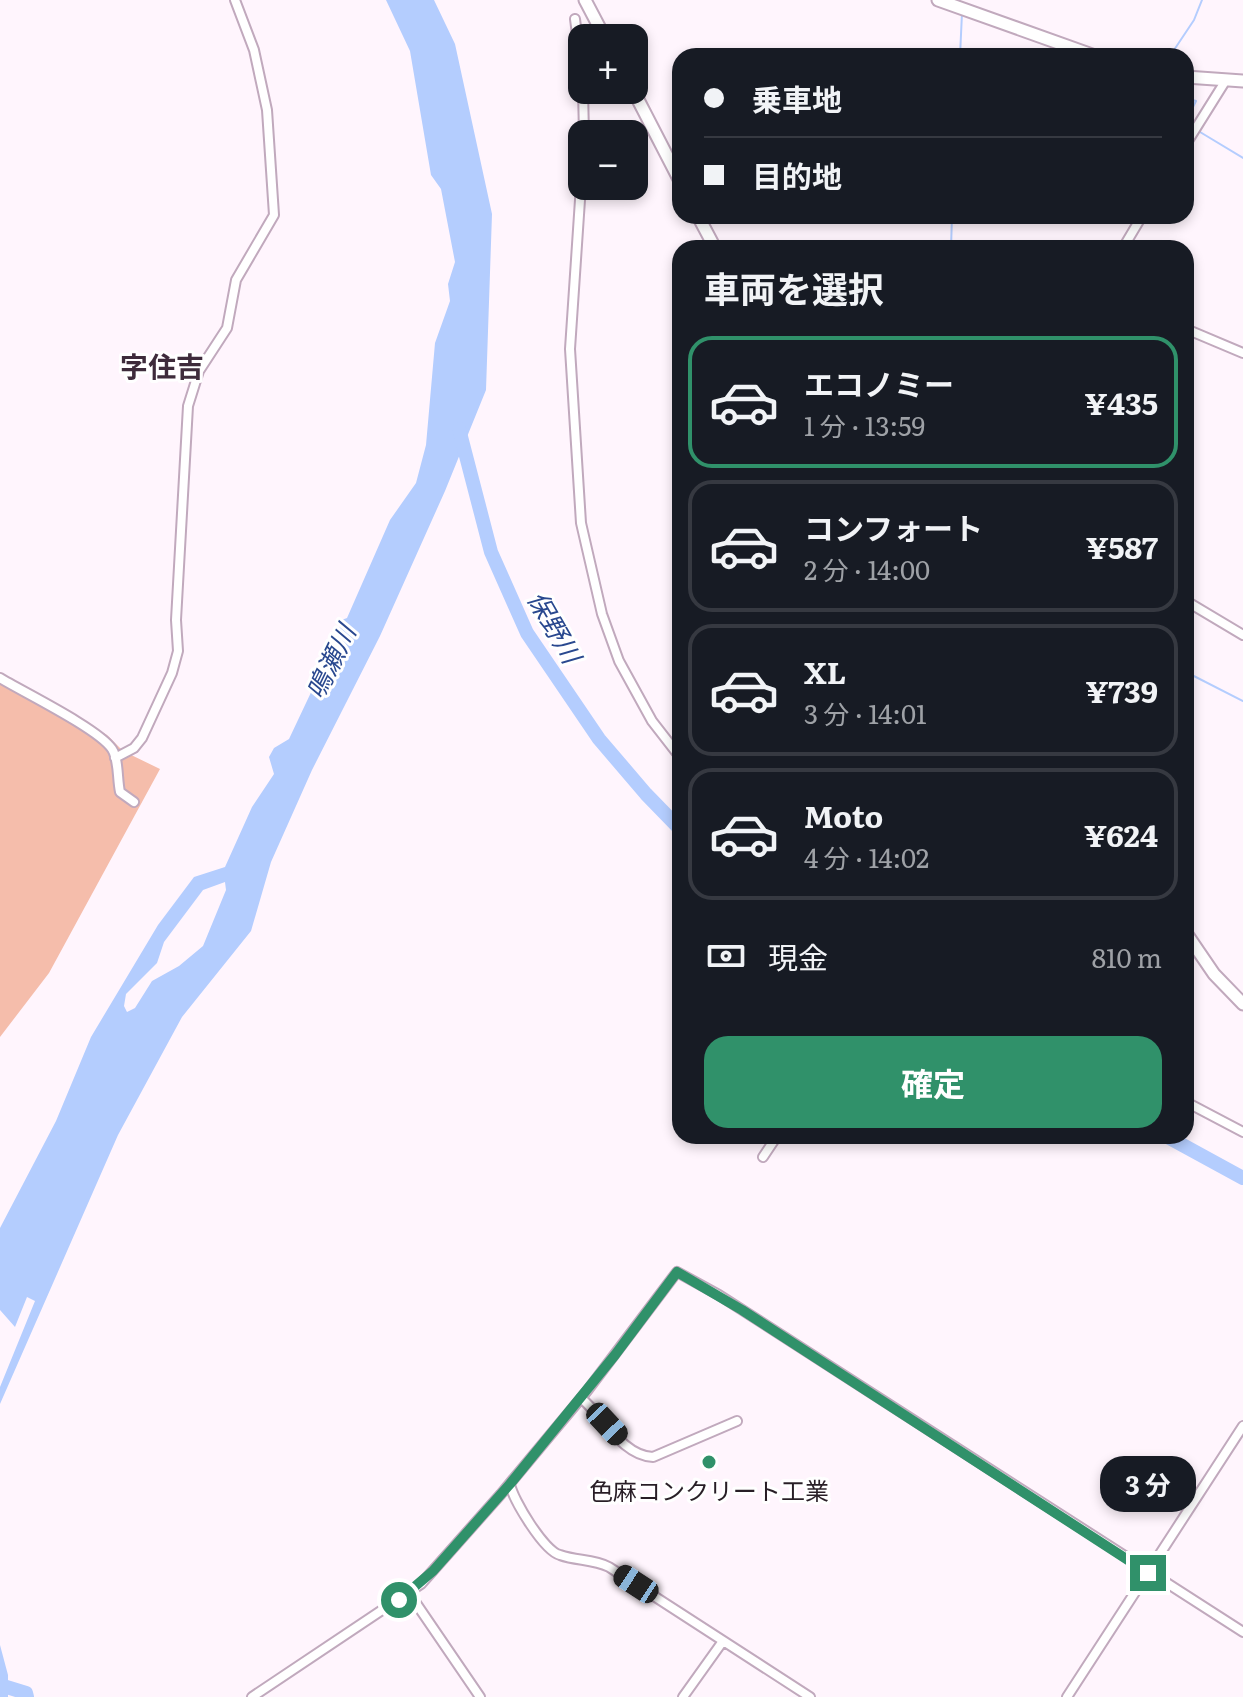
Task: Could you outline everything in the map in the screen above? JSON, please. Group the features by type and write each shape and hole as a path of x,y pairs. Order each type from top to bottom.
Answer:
{"street":[{"path":"115,758 134,748 142,738 176,663 188,406 199,371 227,328 236,280 274,215 267,110 254,50 235,0"},
{"path":"585,0 598,24"},
{"path":"938,0 1072,48"},
{"path":"575,19 576,24"},
{"path":"1194,78 1243,81"},
{"path":"1194,132 1226,80"},
{"path":"640,104 672,166"},
{"path":"580,200 570,349 581,523 602,614 619,661 652,721 672,747"},
{"path":"1194,332 1243,353"},
{"path":"1194,606 1243,635"},
{"path":"0,678 98,736 111,748 120,792 134,802"},
{"path":"1194,945 1214,974 1243,1004"},
{"path":"1194,1106 1243,1132"},
{"path":"763,1157 772,1144"},
{"path":"252,1697 409,1593 433,1571 581,1398 677,1272 719,1295 1243,1632"},
{"path":"581,1398 625,1444 643,1457 653,1457 737,1421"},
{"path":"1069,1696 1243,1426"},
{"path":"510,1484 512,1494 556,1555 601,1563 810,1697"},
{"path":"409,1593 480,1697"},
{"path":"683,1697 723,1641"}],"shaded area":[{"path":"0,672 107,735 123,751 160,769 49,973 0,1037"}],"water":[{"name":"鳴瀬川","path":"386,0 434,0 455,44 492,214 486,390 380,636 312,770 271,862 251,931 182,1017 118,1135 0,1404 0,1387 35,1301 27,1297 15,1327 0,1310 0,1228 56,1121 91,1037 158,925 194,877 225,867 252,807 274,774 269,757 274,748 289,739 340,631 339,621 347,618 390,520 416,483 426,445 435,343 450,301 448,284 455,262 441,189 431,175 410,51","holes":["225,882 226,890 203,946 179,966 152,981 135,1008 127,1012 124,1006 126,994 157,963 164,942 203,890"]},
{"path":"0,1645 8,1675 8,1697 0,1697"}],"waterway":[{"path":"1175,48 1194,20 1202,0"},
{"path":"960,48 962,13"},
{"path":"1194,100 1194,105"},
{"path":"1200,132 1243,158"},
{"path":"951,240 952,224"},
{"name":"保野川","path":"459,429 491,552 527,633 599,739 672,821"},
{"path":"1194,676 1243,701"},
{"name":"保野川","path":"1181,1144 1243,1178"},
{"path":"0,1685 26,1693 27,1697"}],"place":[{"name":"色麻コンクリート工業","path":"709,1462"}],"district":[{"name":"字住吉","path":"162,365"}],"route":[{"path":"399,1600 421,1584 510,1484 587,1391 677,1272 719,1295 1148,1573"}]}
